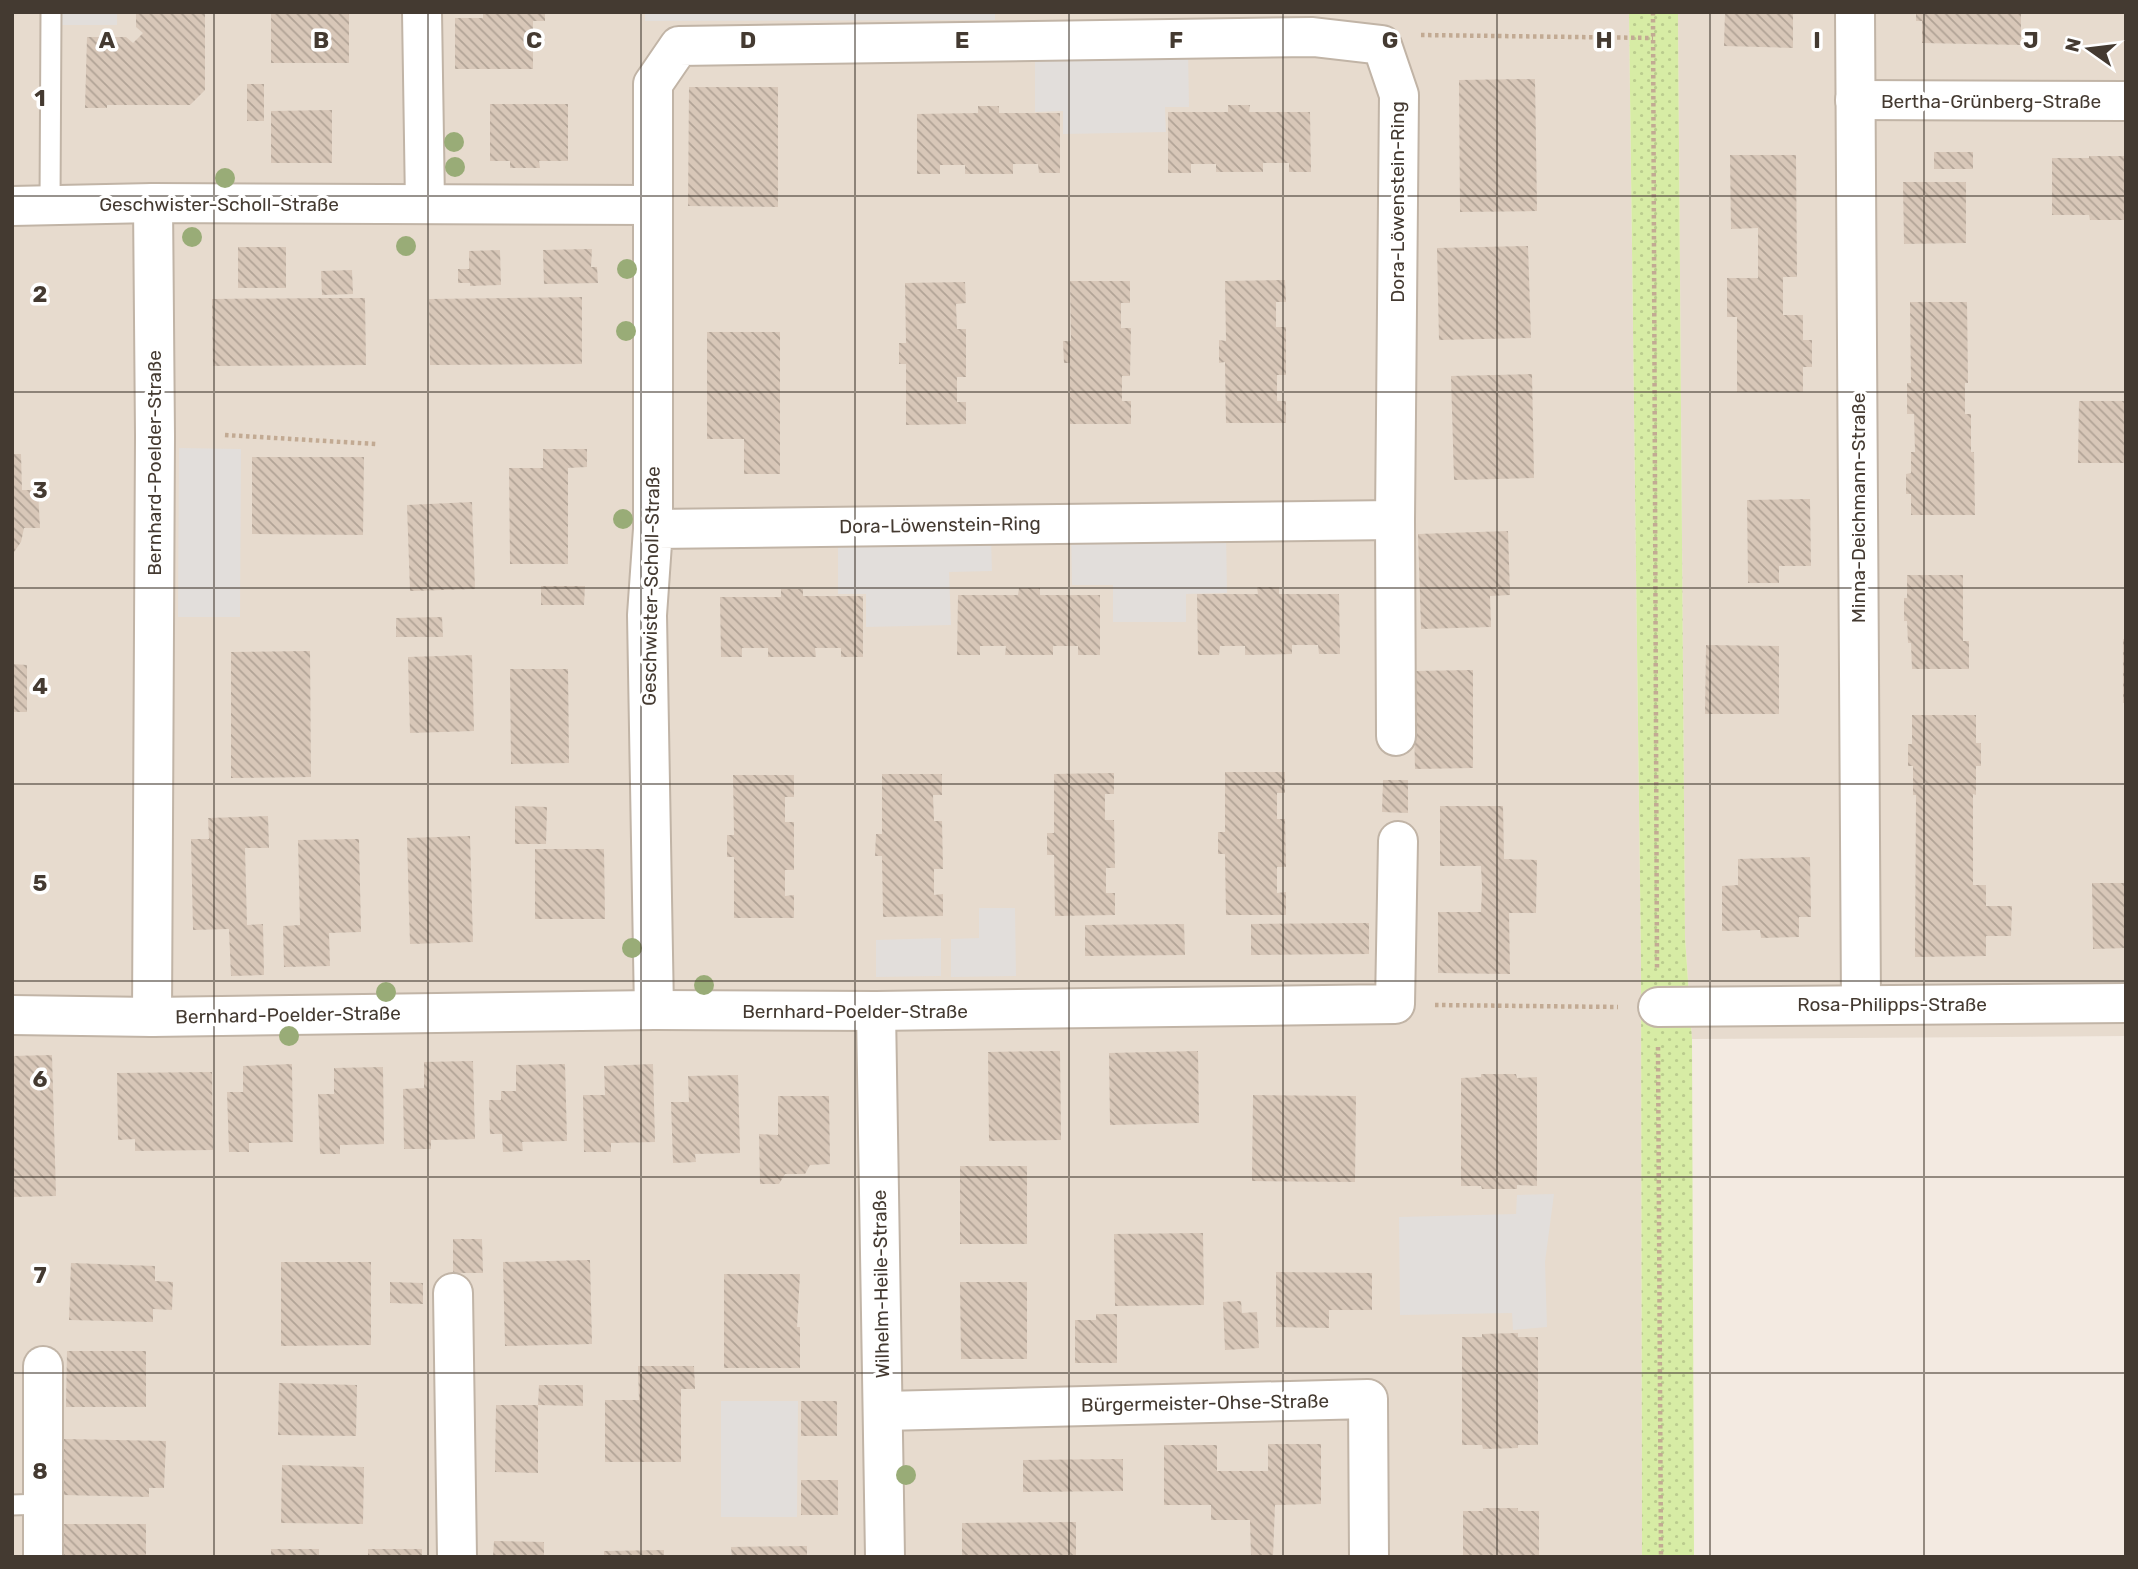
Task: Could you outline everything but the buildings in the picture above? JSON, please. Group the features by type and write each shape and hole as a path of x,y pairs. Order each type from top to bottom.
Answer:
{"street":[{"path":"422,12 425,204"},
{"name":"Minna-Deichmann-Straße","path":"1855,12 1861,1004"},
{"name":"Geschwister-Scholl-Straße","path":"654,1010 647,615 653,529 653,84 680,46 1313,37 1382,45"},
{"name":"Dora-Löwenstein-Ring","path":"1382,45 1399,95 1396,736"},
{"name":"Bertha-Grünberg-Straße","path":"1855,100 2126,101"},
{"name":"Geschwister-Scholl-Straße","path":"12,206 153,203 652,205"},
{"name":"Bernhard-Poelder-Straße","path":"152,1017 155,436 153,203"},
{"name":"Dora-Löwenstein-Ring","path":"653,529 1395,520"},
{"path":"1395,1004 1398,841"},
{"name":"Rosa-Philipps-Straße","path":"1658,1007 2126,1003"},
{"name":"Bernhard-Poelder-Straße","path":"12,1015 152,1017 1395,1004"},
{"name":"Wilhelm-Heile-Straße","path":"876,1011 885,1557"},
{"path":"453,1293 457,1557"},
{"path":"43,1366 28,1505 43,1557"},
{"name":"Bürgermeister-Ohse-Straße","path":"884,1411 1368,1399 1369,1557"}],"lane":[{"path":"50,204 51,12"}],"path":[{"path":"1653,12 1661,1557"},
{"path":"1382,45 1420,35 1653,38"},
{"path":"225,435 376,444"},
{"path":"1395,1004 1658,1007"}],"shaded area":[{"path":"12,12 1629,12 1641,961 1642,1557 12,1557"},
{"path":"62,12 117,12 117,25 62,25"},
{"path":"645,12 995,12 995,20 645,21"},
{"path":"1678,12 2126,12 2126,1036 1692,1039 1685,937"},
{"path":"1188,51 1189,107 1165,107 1166,132 1063,134 1063,111 1035,112 1035,54"},
{"path":"179,448 241,449 240,617 178,617"},
{"path":"1226,531 1227,593 1186,594 1186,622 1113,622 1113,585 1072,585 1071,532"},
{"path":"991,538 992,571 949,572 951,625 866,627 866,594 838,594 838,541"},
{"path":"979,908 1015,908 1016,976 951,977 951,939 979,938"},
{"path":"941,938 941,976 876,977 876,940"},
{"path":"1554,1194 1545,1262 1547,1327 1513,1330 1512,1313 1400,1315 1399,1217 1516,1214 1517,1195"},
{"path":"721,1401 798,1401 797,1517 721,1517"}],"green space":[{"path":"1629,12 1678,12 1685,937 1692,1039 1694,1557 1642,1557 1641,961"}]}
